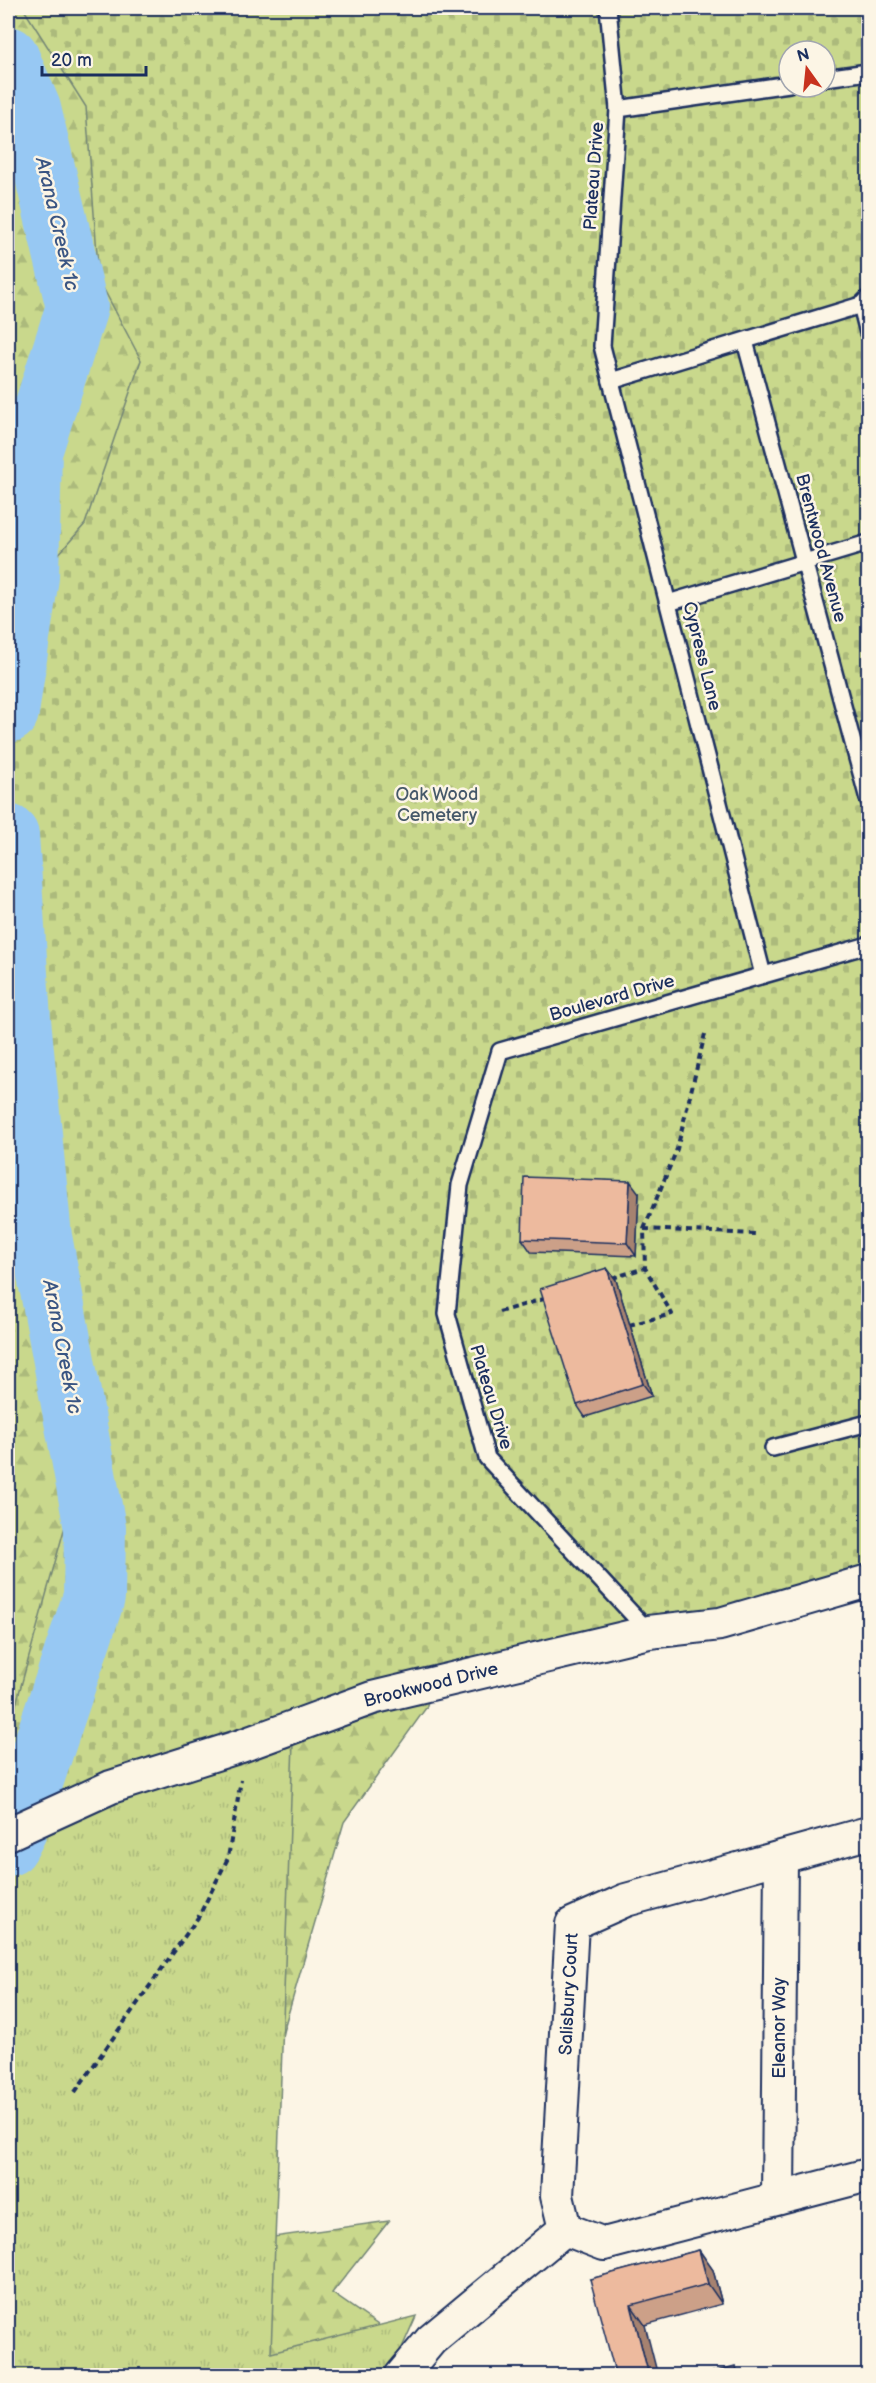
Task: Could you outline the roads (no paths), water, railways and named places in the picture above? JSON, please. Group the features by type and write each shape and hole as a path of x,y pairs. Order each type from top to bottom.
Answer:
{"street":[{"name":"Brookwood Drive","path":"8,1834 111,1787 241,1746 372,1698 649,1632 720,1624 868,1581"},
{"name":"Salisbury Court","path":"565,2229 557,2196 572,1924 626,1900 868,1833"},
{"name":"Eleanor Way","path":"778,2198 781,1858"},
{"path":"401,2376 430,2340 565,2229 604,2244 868,2175"}],"lane":[{"path":"608,8 618,109"},
{"path":"837,76 868,72"},
{"name":"Plateau Drive","path":"602,346 618,109 777,86"},
{"path":"611,381 745,341 865,301 868,333"},
{"name":"Brentwood Avenue","path":"745,341 868,800"},
{"name":"Cypress Lane","path":"602,346 764,975"},
{"path":"668,603 868,543"},
{"name":"Boulevard Drive","path":"460,1185 500,1051 868,945"},
{"name":"Plateau Drive","path":"460,1185 447,1314 487,1458 649,1632"},
{"path":"773,1448 868,1422"}],"waterway":[{"name":"Arana Creek 1c","path":"8,57 30,109 77,307 31,452 28,577 8,712"},
{"name":"Arana Creek 1c","path":"8,835 20,1020 41,1237 95,1528 94,1597 16,1830 8,1845"}],"park label":[{"name":"Oak Wood Cemetery","path":"437,804"}]}
